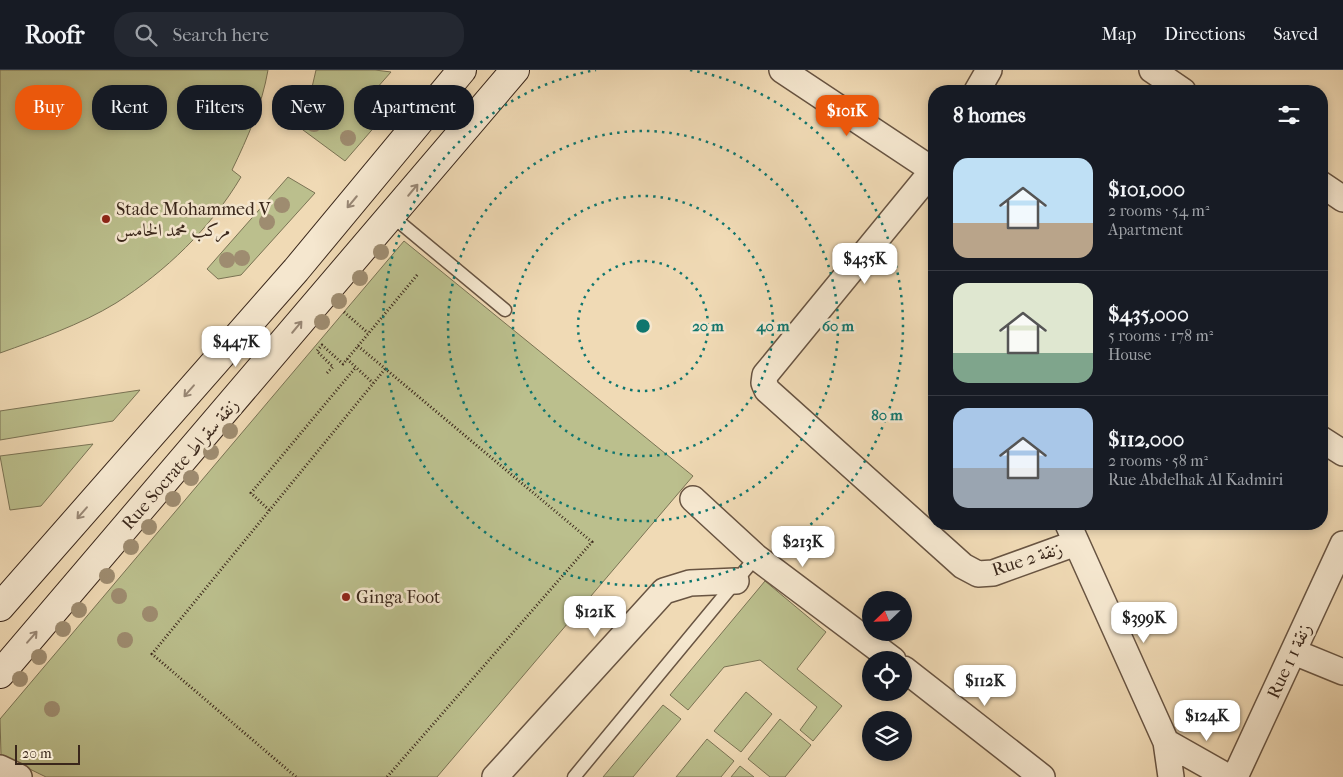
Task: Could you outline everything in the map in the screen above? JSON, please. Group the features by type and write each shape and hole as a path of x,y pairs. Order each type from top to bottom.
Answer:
{"street":[{"path":"0,606 296,270 462,70"},
{"name":"Rue Socrate زنقة سقراط","path":"0,674 515,70"},
{"path":"782,70 928,167"},
{"path":"980,85 989,70"},
{"path":"1152,70 1175,85"},
{"name":"Rue 2 زنقة","path":"928,176 765,375 764,383 767,390 964,566 978,574 993,573 1072,533"},
{"path":"1328,189 1343,199"},
{"path":"207,371 237,397"},
{"path":"1328,443 1343,453"},
{"path":"693,499 756,557 880,651"},
{"path":"1072,533 1166,742 1170,777"},
{"name":"Rue 1 زنقة 1","path":"1234,777 1343,544"},
{"path":"496,777 664,591 690,584 736,581"},
{"path":"1294,652 1343,672"},
{"path":"912,675 1042,777"},
{"path":"1166,742 1228,777"},
{"path":"0,768 19,777"}],"lane":[{"path":"392,216 504,310"},
{"path":"574,777 756,557"}],"path":[{"path":"327,373 333,367 316,351 322,344 343,364 418,274"},
{"path":"344,312 368,333"},
{"path":"358,346 592,542 387,777"},
{"path":"347,359 374,383"},
{"path":"269,510 251,493 356,367"},
{"path":"296,777 152,654 385,369"}],"green space":[{"name":"Stade Mohammed V مركب محمد الخامس","path":"0,70 268,70 262,96 262,85 177,85 177,130 250,130 232,170 241,177 229,196 186,248 134,291 102,311 74,325 0,353"},
{"path":"316,70 375,70 391,72 380,85 354,85 354,130 372,130 345,161 303,130 344,130 344,85 313,85"},
{"path":"288,177 315,193 241,275 218,279 207,269"},
{"name":"Ginga Foot","path":"404,241 693,476 437,777 46,777 1,755 0,719"},
{"path":"140,390 113,421 0,440 0,411"},
{"path":"93,444 41,506 10,510 0,456"},
{"path":"765,581 826,632 797,669 842,706 813,741 800,730 817,707 760,660 724,667 688,710 670,695"},
{"path":"746,692 772,714 741,752 714,731"},
{"path":"663,705 681,719 633,777 603,777"},
{"path":"780,719 811,745 785,777 770,777 748,759"},
{"path":"707,739 734,761 721,777 676,777"},
{"path":"740,766 754,777 731,777"}],"place":[{"name":"Stade Mohammed V مركب محمد الخامس","path":"106,219"},
{"name":"Ginga Foot","path":"346,597"}]}
